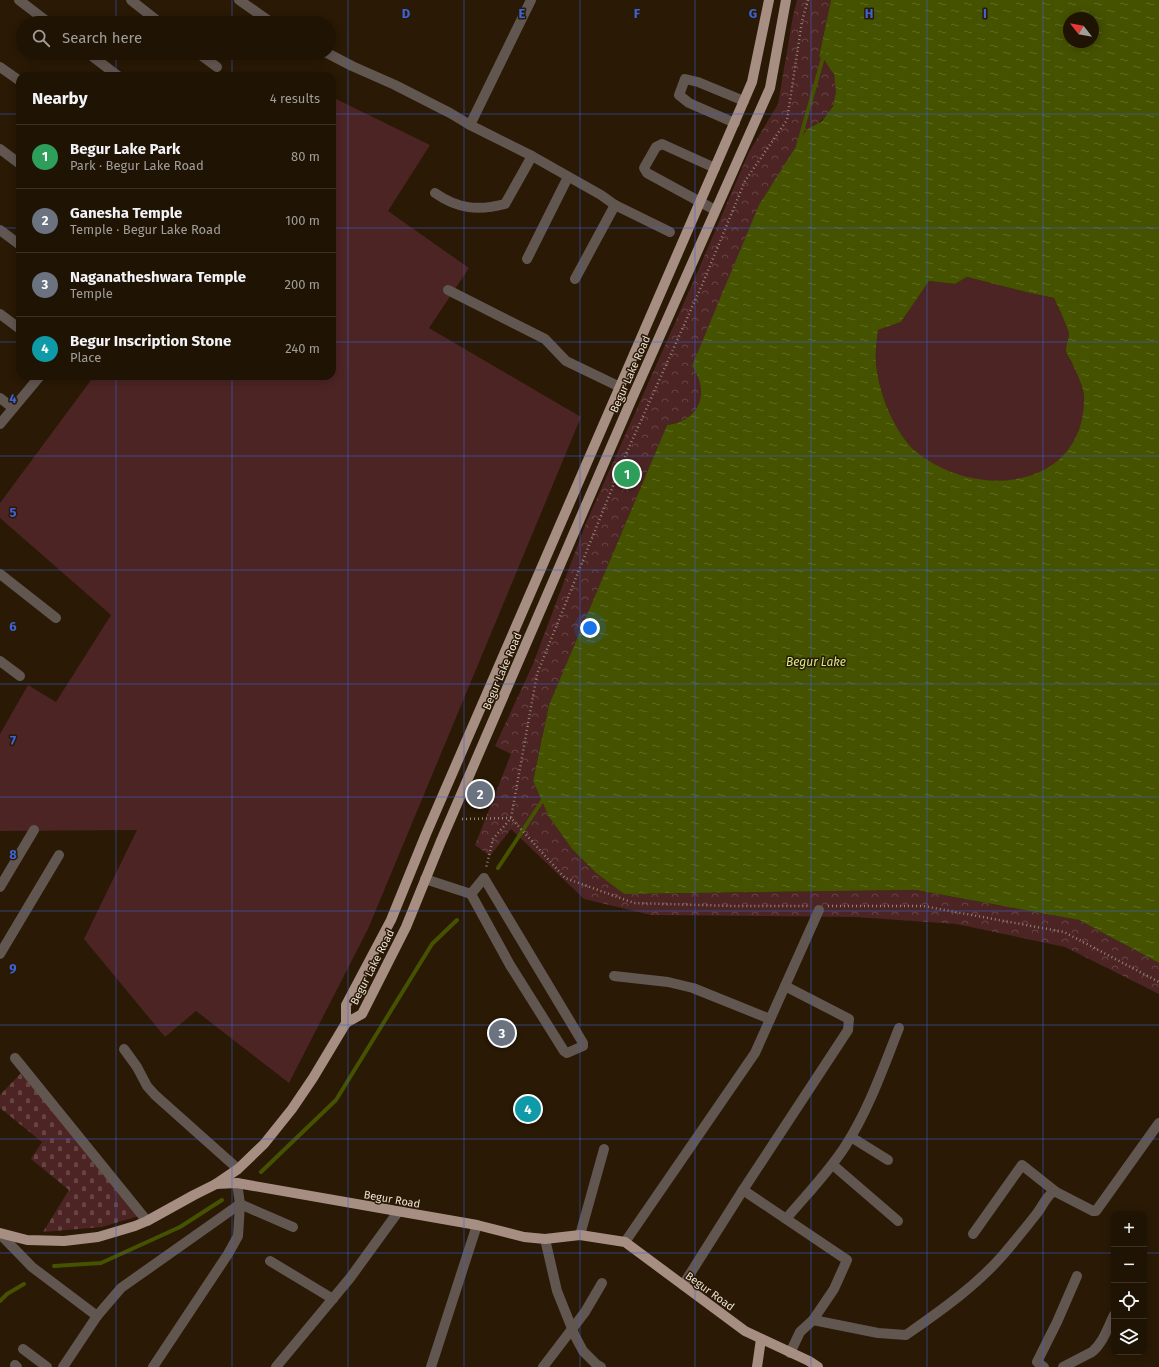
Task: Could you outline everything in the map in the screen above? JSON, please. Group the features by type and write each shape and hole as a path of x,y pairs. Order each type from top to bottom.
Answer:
{"main road":[{"name":"Begur Lake Road","path":"769,0 752,82 426,834 391,920 346,1006 346,1023 362,1014 406,927 441,841 630,403 770,88 786,0"},
{"path":"525,607 540,614"},
{"path":"426,834 441,841"},
{"path":"216,1184 238,1169 264,1144 313,1078 346,1023"},
{"name":"Begur Road","path":"0,1234 27,1240 64,1241 98,1237 147,1221 194,1194 216,1184 237,1183 478,1226 524,1237 546,1239 580,1235 625,1242 745,1331 818,1367"},
{"path":"757,1367 761,1338"}],"street":[{"path":"19,0 40,16"},
{"path":"131,0 151,16"},
{"path":"239,0 262,16"},
{"path":"470,125 530,0"},
{"path":"336,58 450,113 470,125 532,156 601,195 615,205 670,232"},
{"path":"97,60 113,72"},
{"path":"208,60 217,67"},
{"path":"0,67 16,79"},
{"path":"734,124 689,103 679,96 685,79 698,82 744,101"},
{"path":"715,168 662,144 656,147 644,168 647,173 715,210"},
{"path":"0,149 16,161"},
{"path":"435,193 448,201 468,208 494,207 505,204 532,156"},
{"path":"527,259 568,177"},
{"path":"575,279 615,205"},
{"path":"0,230 16,242"},
{"path":"448,290 545,339 566,361 620,387"},
{"path":"0,314 16,326"},
{"path":"0,424 37,380"},
{"path":"0,398 13,408"},
{"path":"0,574 56,618"},
{"path":"0,661 20,676"},
{"path":"0,887 34,830"},
{"path":"0,954 60,855"},
{"path":"426,879 471,894 510,965 564,1051 567,1053 583,1046 583,1043 484,878 471,894"},
{"path":"625,1242 755,1053 820,908"},
{"path":"614,976 693,988 770,1019"},
{"path":"683,1286 743,1190 848,1030 849,1019 785,986"},
{"path":"786,1219 833,1164 851,1137 870,1101 899,1028"},
{"path":"124,1049 137,1066 148,1086 155,1095 238,1169"},
{"path":"15,1058 147,1221"},
{"path":"973,1234 1022,1165 1056,1192 1096,1211 1159,1123"},
{"path":"851,1137 888,1160"},
{"path":"580,1235 604,1149"},
{"path":"833,1164 898,1221"},
{"path":"153,1367 238,1236 240,1204 237,1183"},
{"path":"743,1190 847,1260 834,1289 813,1320 800,1332 790,1353"},
{"path":"813,1320 878,1333 906,1336 948,1306 982,1277 1003,1255 1049,1195 1056,1192"},
{"path":"240,1204 293,1227"},
{"path":"63,1367 98,1316 121,1288 240,1204"},
{"path":"276,1367 350,1278 398,1212"},
{"path":"431,1367 478,1226"},
{"path":"0,1234 32,1267 98,1316"},
{"path":"546,1239 557,1291 572,1329 583,1351 601,1367"},
{"path":"270,1261 333,1299"},
{"path":"1044,1367 1036,1362 1057,1322 1078,1276"},
{"path":"543,1367 585,1312 602,1283"},
{"path":"1063,1367 1096,1349 1112,1319"},
{"path":"22,1349 47,1367"}],"path":[{"path":"484,878 493,839 511,818 537,674 626,454 702,285 745,181 787,120 802,21 808,0"},
{"path":"450,820 511,818 565,878 634,903 820,908 923,906 1064,932 1159,982"}],"green space":[{"path":"797,0 831,0 819,55 828,64 833,75 836,85 836,96 827,115 818,123 807,129 697,373 701,392 697,408 685,419 677,423 667,425 549,705 533,781 549,817 572,849 596,873 624,894 916,890 1079,920 1159,963 1159,994 1065,947 956,924 855,917 651,915 584,899 511,829 490,856 475,845 511,754 495,746 533,664 586,523 749,152 778,104"},
{"path":"336,99 430,145 388,211 469,268 429,328 581,417 368,929 289,1083 196,1011 165,1037 84,939 137,830 0,831 0,734 28,685 56,702 111,615 0,518 0,503 91,380 336,380"},
{"path":"967,277 1054,298 1067,326 1069,334 1066,352 1082,386 1084,409 1077,437 1061,458 1039,472 1014,480 986,481 959,476 933,465 912,448 898,430 883,397 880,386 876,363 878,330 901,322 929,281 955,284"},
{"path":"22,1072 139,1216 102,1227 43,1232 69,1190 31,1159 42,1142 0,1108 0,1095"}],"water":[{"name":"Begur Lake","path":"831,0 1159,0 1159,963 1079,920 916,890 624,894 596,873 572,849 549,817 533,781 549,705 667,425 687,418 694,412 699,404 701,386 698,376 692,366 759,205 807,129 822,121 833,106 836,91 834,75 825,61 819,56","holes":["967,277 1054,298 1065,321 1069,334 1066,352 1080,381 1084,394 1080,426 1070,447 1055,463 1036,474 1013,479 990,480 965,477 942,468 926,459 912,448 898,430 883,397 876,363 878,330 901,322 929,281 955,284"]}],"waterway":[{"path":"798,146 824,54"},
{"path":"498,868 544,798"},
{"path":"261,1172 336,1100 432,944 457,920"},
{"path":"54,1266 101,1263 180,1227 222,1200"},
{"path":"0,1301 7,1294 24,1284"}],"place":[{"name":"Begur Lake Park","path":"627,474"},
{"name":"Ganesha Temple","path":"480,794"},
{"name":"Naganatheshwara Temple","path":"502,1033"},
{"name":"Begur Inscription Stone","path":"528,1109"}]}
